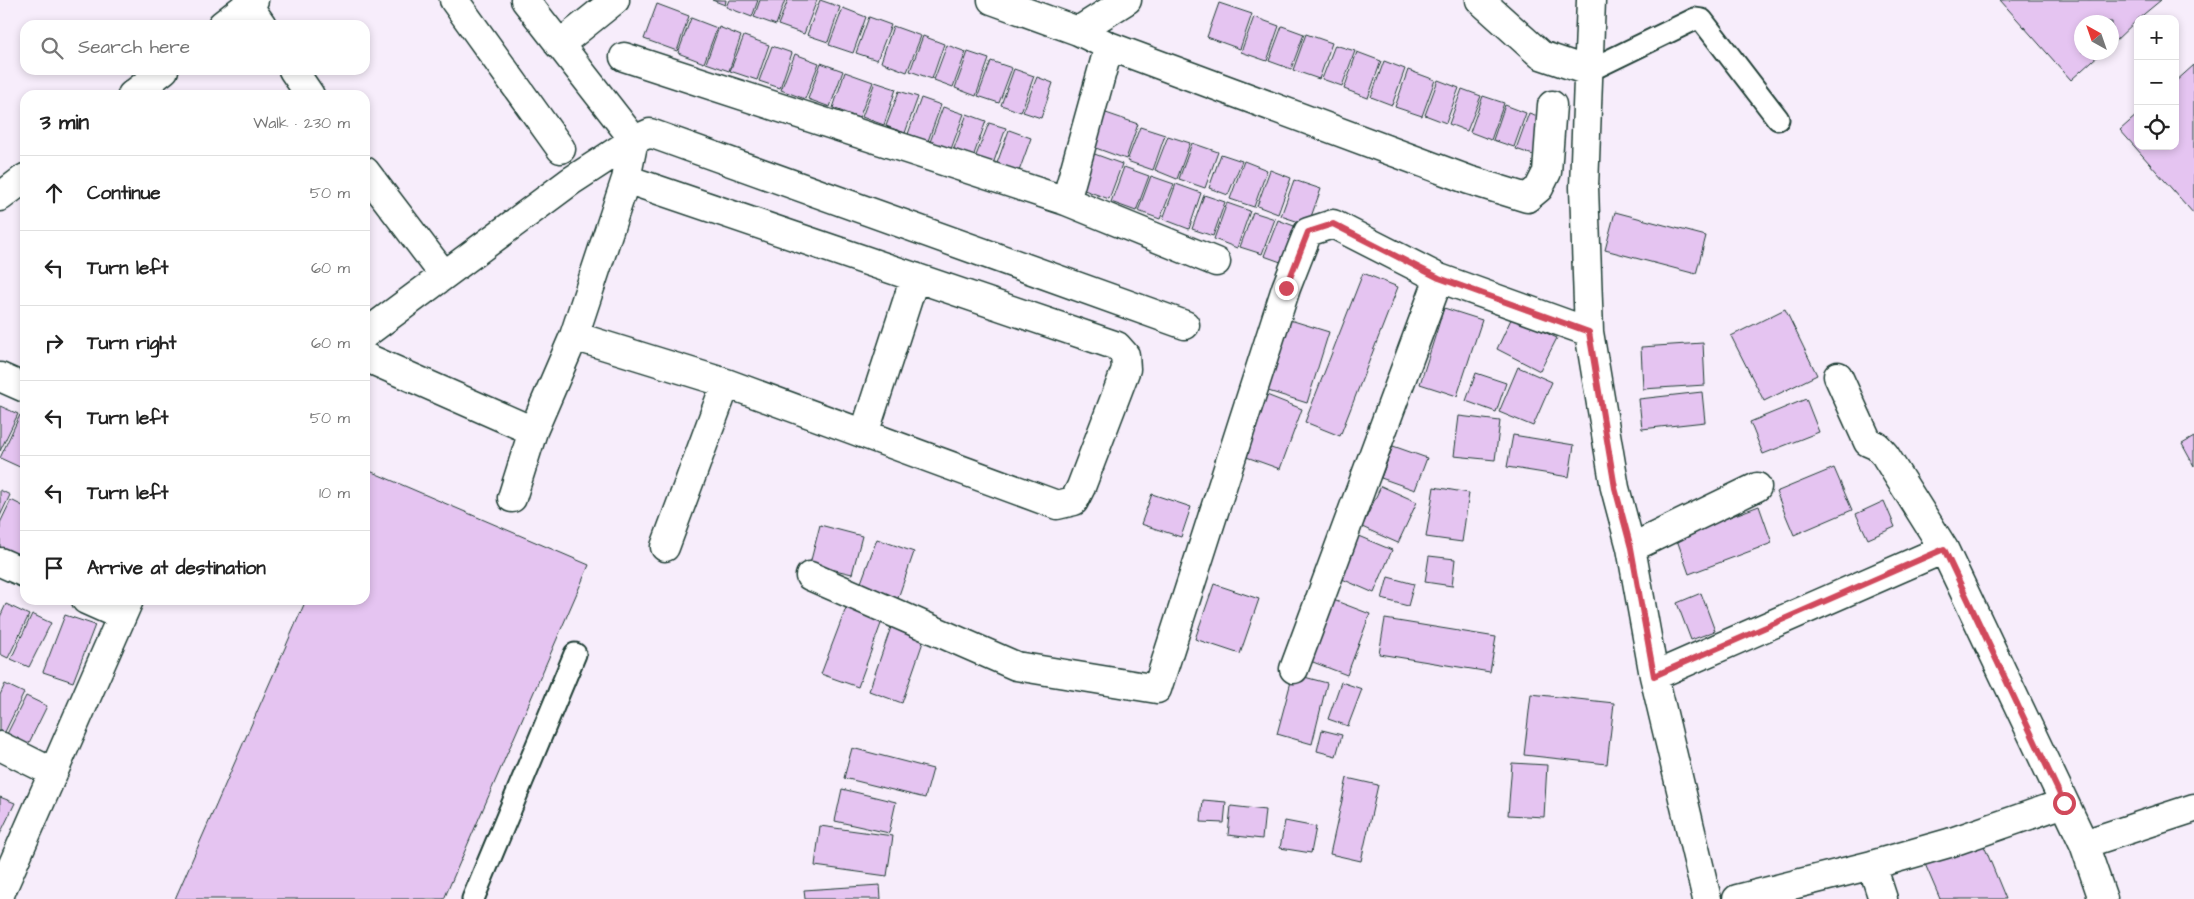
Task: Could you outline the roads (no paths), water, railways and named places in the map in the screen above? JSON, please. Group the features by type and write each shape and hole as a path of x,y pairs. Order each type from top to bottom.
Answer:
{"street":[{"path":"454,0 561,150"},
{"path":"512,498 533,431 574,336 626,179 634,140 525,0"},
{"path":"559,45 615,0"},
{"path":"992,0 1078,31 1109,46 1469,180 1527,198 1539,188 1546,172 1552,105"},
{"path":"1078,31 1128,0"},
{"path":"1480,0 1540,55 1588,71"},
{"path":"1591,0 1584,187 1589,332 1615,488 1631,548 1654,676 1707,899"},
{"path":"233,20 255,10"},
{"path":"1066,201 1109,46"},
{"path":"624,57 1066,201 1216,262"},
{"path":"138,90 158,75"},
{"path":"296,75 307,90"},
{"path":"370,330 571,181 634,140 650,133 1185,325"},
{"path":"370,178 444,275"},
{"path":"574,336 726,383 1057,505 1074,501 1082,488 1126,369 1125,355 1117,346 626,179"},
{"path":"0,197 20,182"},
{"path":"810,576 1016,666 1157,689 1286,288 1308,232 1333,224 1439,278 1589,332"},
{"path":"864,434 915,277"},
{"path":"1294,669 1439,278"},
{"path":"370,359 533,431"},
{"path":"1838,376 1868,442 1877,446 1885,455 1944,549 2084,844 2103,899"},
{"path":"0,377 20,386"},
{"path":"665,547 726,383"},
{"path":"1631,548 1757,487"},
{"path":"1654,676 1944,549"},
{"path":"0,562 20,571"},
{"path":"0,894 52,772 126,608 111,605"},
{"path":"0,746 52,772"},
{"path":"1737,899 1872,865 1950,842 2064,803"},
{"path":"2084,844 2194,808"},
{"path":"1872,865 1883,899"}],"lane":[{"path":"1588,71 1695,19 1702,20 1778,119"},
{"path":"473,899 575,654"}]}
